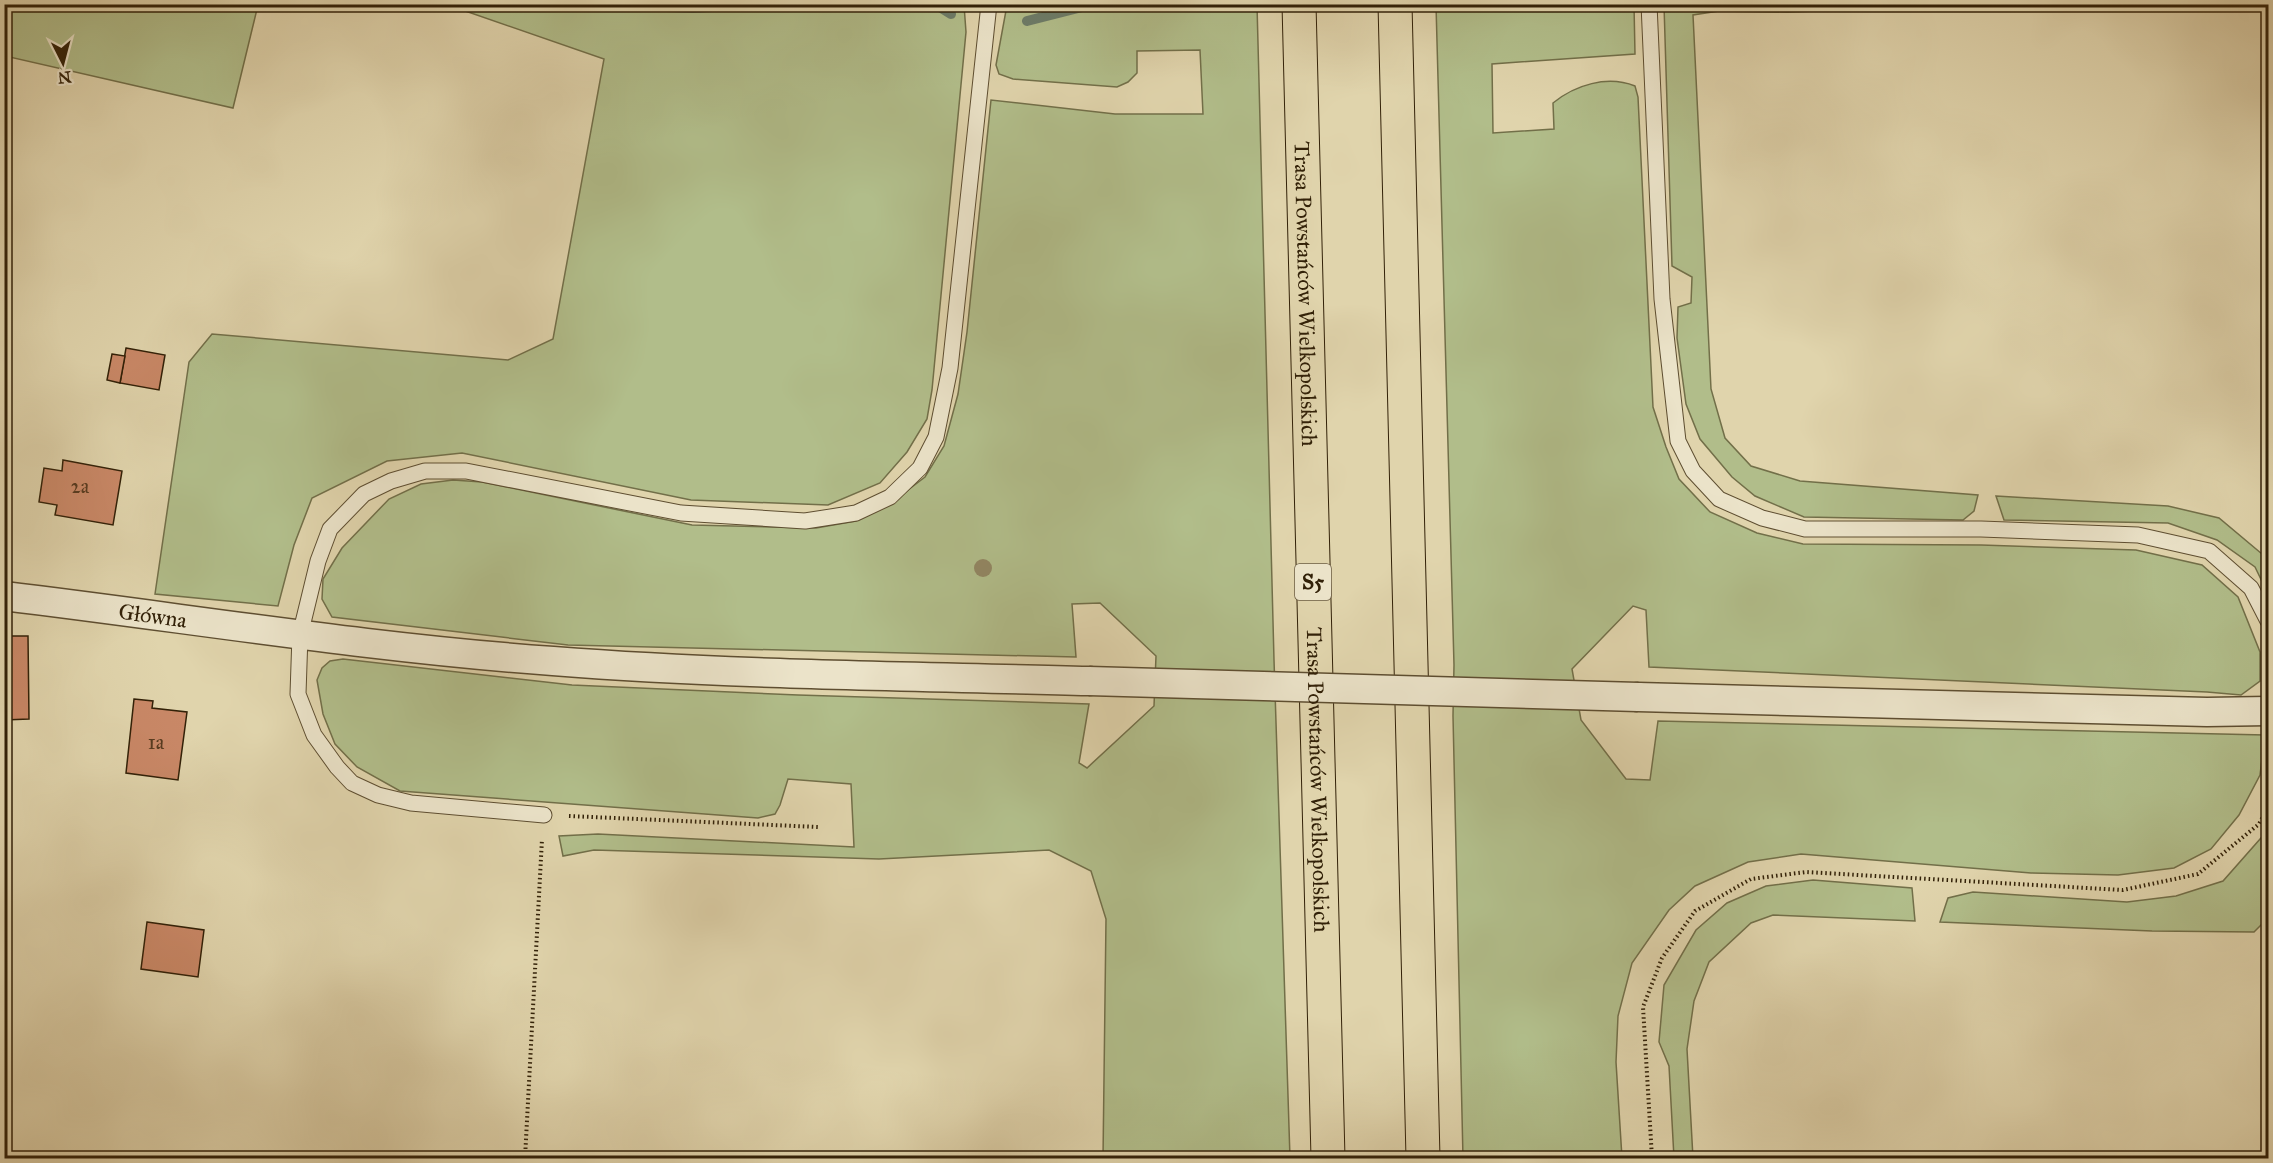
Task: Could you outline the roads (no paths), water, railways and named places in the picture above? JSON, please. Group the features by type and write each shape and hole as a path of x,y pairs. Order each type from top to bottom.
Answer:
{"highway":[{"name":"Trasa Powstańców Wielkopolskich","path":"1299,4 1328,1158"},
{"path":"1395,4 1423,1158"}],"street":[{"name":"Główna","path":"4,596 300,635 553,662 782,673 2207,712 2268,711"}],"lane":[{"path":"543,814 411,803 378,795 352,783 337,767 314,735 298,694 300,635 318,561 330,529 364,494 391,481 425,471 466,471 681,513 805,521 856,513 890,497 920,468 936,437 943,407 950,368 989,4"},
{"path":"1649,4 1662,300 1678,441 1693,471 1719,499 1762,518 1805,529 1981,529 2138,535 2209,551 2251,588 2268,621"}],"waterway":[{"path":"589,4 693,8 767,4"},
{"path":"935,4 951,14"},
{"path":"1027,21 1094,4"}]}
